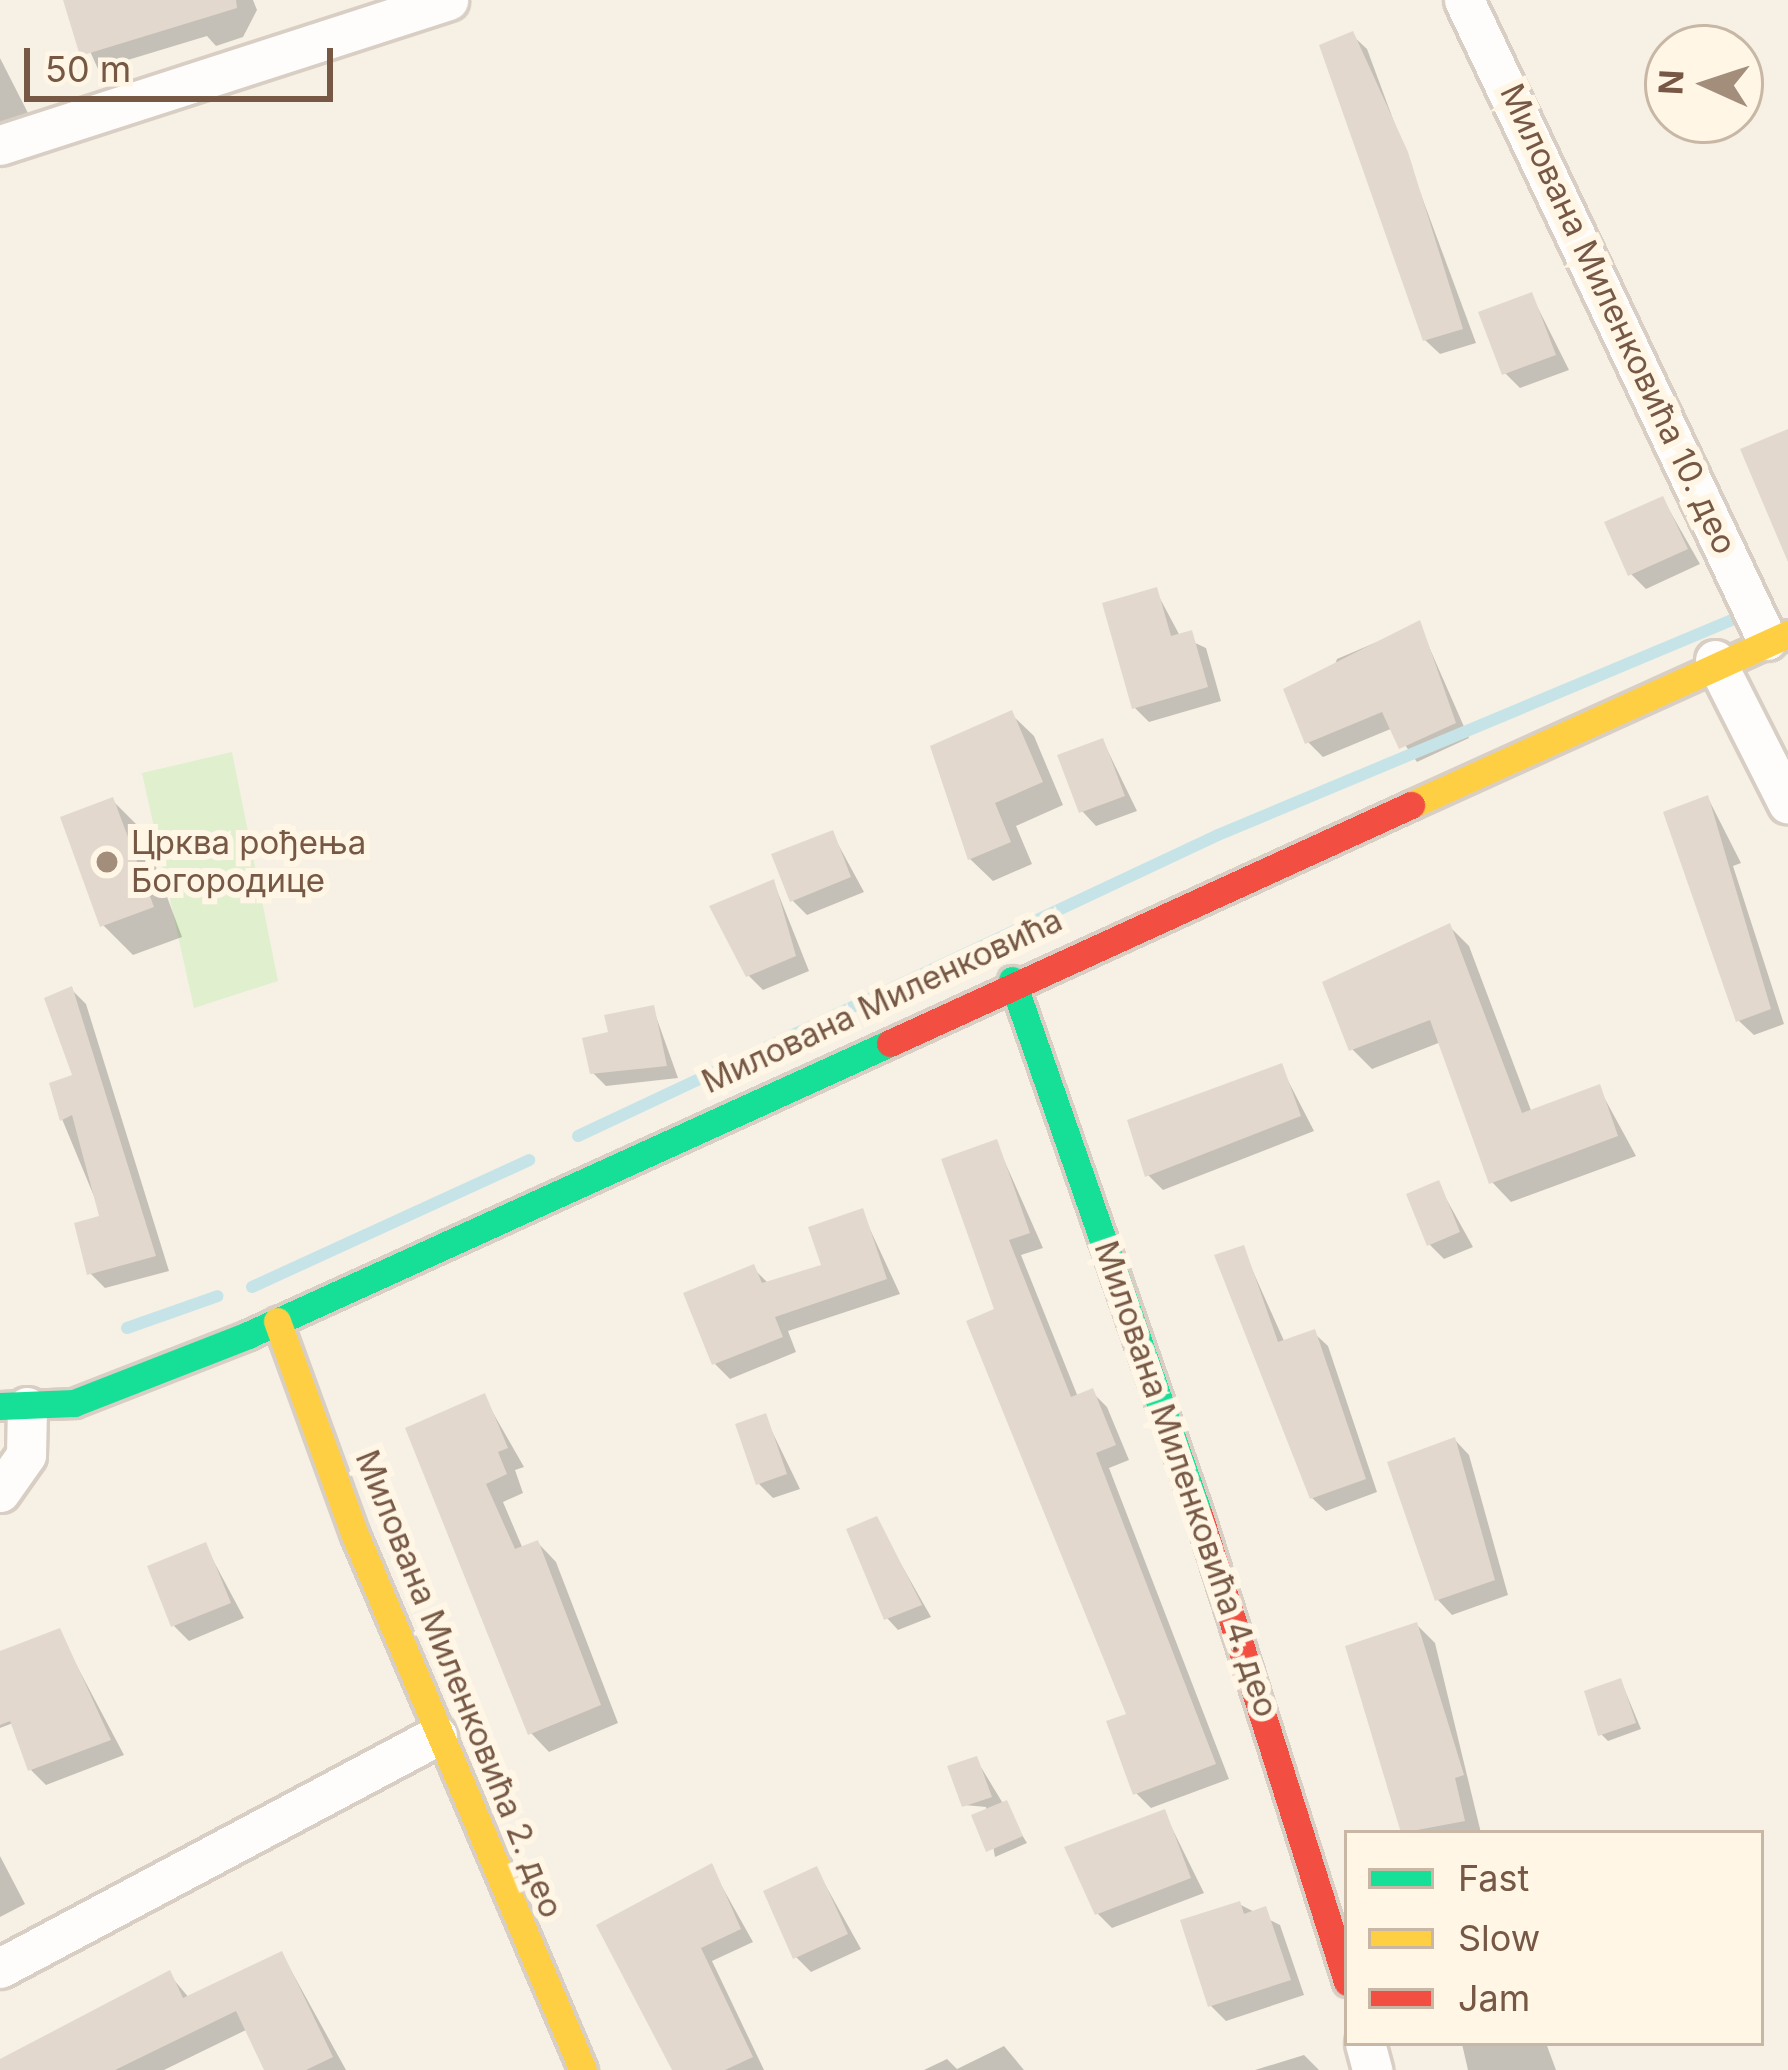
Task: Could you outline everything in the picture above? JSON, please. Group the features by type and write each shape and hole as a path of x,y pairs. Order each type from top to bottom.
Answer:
{"street":[{"path":"0,145 448,0"},
{"name":"Милована Миленковића 10. део","path":"1464,0 1777,637"},
{"name":"Милована Миленковића","path":"13,1407 74,1403 277,1322 1012,980 1715,660 1777,637"},
{"path":"1715,660 1788,804"},
{"name":"Милована Миленковића 4. део","path":"1012,980 1272,1723 1344,1972"},
{"name":"Милована Миленковића 2. део","path":"277,1322 437,1736 584,2070"},
{"path":"0,1492 26,1456 13,1407"},
{"path":"0,1968 437,1736"}],"green space":[{"path":"232,752 278,981 194,1008 142,773"}],"building":[{"path":"63,0 236,0 237,8 80,56"},
{"path":"1353,31 1408,152 1463,329 1423,341 1319,45"},
{"path":"1532,292 1556,355 1502,375 1478,312"},
{"path":"1788,429 1788,562 1740,449"},
{"path":"1663,496 1688,549 1628,576 1604,522"},
{"path":"1157,587 1171,636 1192,630 1208,687 1132,709 1102,603"},
{"path":"1420,620 1456,723 1399,749 1382,712 1305,744 1283,689"},
{"path":"1012,710 1043,782 995,803 1011,842 968,860 930,746"},
{"path":"1103,738 1125,796 1079,813 1057,755"},
{"path":"1708,795 1771,1009 1736,1022 1663,812"},
{"name":"Црква рођења Богородице","path":"113,797 154,907 100,927 60,817"},
{"path":"833,830 851,877 790,902 771,854"},
{"path":"774,879 796,956 746,977 709,906"},
{"path":"1450,923 1522,1113 1600,1084 1618,1136 1489,1184 1430,1020 1349,1051 1322,982"},
{"path":"72,986 156,1256 87,1275 74,1223 99,1216 72,1115 60,1121 49,1083 72,1075 44,998"},
{"path":"654,1005 667,1066 590,1074 582,1038 608,1032 604,1015"},
{"path":"1282,1063 1301,1116 1145,1177 1127,1120"},
{"path":"997,1139 1030,1233 1009,1240 1071,1397 1093,1388 1116,1445 1096,1453 1216,1764 1133,1795 1106,1721 1126,1714 966,1321 994,1309 941,1159"},
{"path":"1439,1180 1460,1232 1427,1246 1406,1194"},
{"path":"863,1208 887,1279 775,1317 783,1337 712,1365 683,1293 754,1264 762,1283 821,1265 808,1227"},
{"path":"1244,1245 1278,1342 1315,1329 1366,1479 1310,1499 1214,1255"},
{"path":"485,1393 508,1448 498,1452 507,1474 486,1484 515,1549 538,1540 601,1705 528,1735 405,1428"},
{"path":"766,1413 787,1474 756,1485 735,1424"},
{"path":"1455,1437 1495,1580 1435,1601 1387,1462"},
{"path":"877,1516 922,1605 884,1620 846,1529"},
{"path":"206,1542 231,1603 171,1627 147,1566"},
{"path":"1417,1622 1464,1775 1455,1778 1465,1821 1400,1830 1345,1646"},
{"path":"60,1628 111,1740 28,1771 10,1721 0,1725 0,1651"},
{"path":"1621,1678 1636,1723 1598,1736 1584,1691"},
{"path":"977,1756 992,1797 962,1807 947,1766"},
{"path":"1007,1800 1023,1836 986,1852 971,1815"},
{"path":"1165,1809 1191,1878 1095,1915 1064,1847"},
{"path":"712,1863 741,1929 701,1948 753,2057 725,2070 672,2070 596,1925"},
{"path":"817,1866 848,1934 793,1959 763,1891"},
{"path":"1240,1901 1244,1914 1266,1906 1291,1980 1208,2007 1180,1920"},
{"path":"282,1951 333,2057 306,2070 264,2070 236,2011 115,2070 0,2070 0,2059 170,1970 183,1998"}],"waterway":[{"path":"578,1136 1218,835 1732,620"},
{"path":"252,1287 529,1160"},
{"path":"127,1328 218,1296"}],"traffic: fast":[{"path":"1012,980 1199,1515"},
{"path":"0,1406 74,1403 248,1335 890,1043"}],"traffic: slow":[{"path":"1411,805 1788,634"},
{"path":"277,1321 355,1535 583,2070"}],"traffic: jam":[{"path":"890,1043 1411,805"},
{"path":"1199,1515 1344,1973"}],"place":[{"name":"Црква рођења Богородице","path":"107,862"}]}
